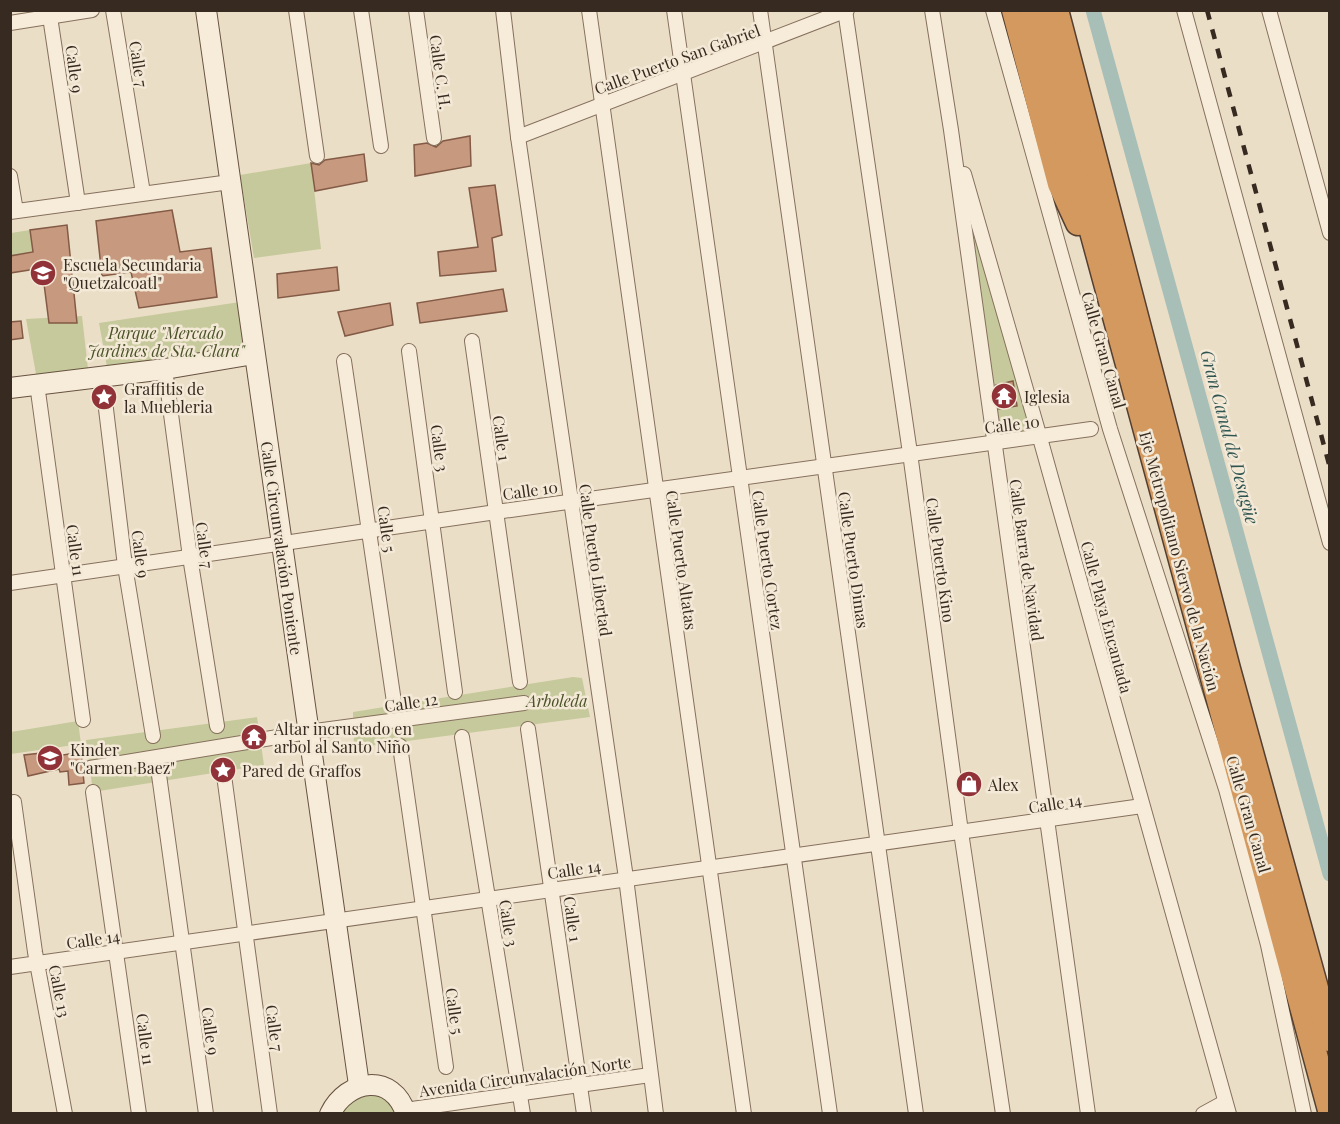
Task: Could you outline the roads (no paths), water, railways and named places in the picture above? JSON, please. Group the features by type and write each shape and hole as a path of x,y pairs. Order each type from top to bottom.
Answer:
{"highway":[{"path":"1014,10 1060,184 1093,262 1108,287"},
{"name":"Eje Metropolitano Siervo de la Nación","path":"1032,10 1329,1110"},
{"name":"Eje Metropolitano Siervo de la Nación","path":"1059,17 1228,669 1329,1039"}],"street":[{"path":"10,22 50,14 92,10"},
{"name":"Calle 7","path":"113,10 143,193"},
{"name":"Calle Circunvalación Poniente","path":"206,10 359,1085"},
{"path":"296,10 317,156"},
{"path":"361,10 381,146"},
{"name":"Calle C. H.","path":"416,10 434,138"},
{"name":"Calle Puerto Libertad","path":"503,10 518,137 626,878 656,1113"},
{"name":"Calle Puerto Altatas","path":"590,10 601,104 744,1113"},
{"name":"Calle Puerto Cortez","path":"674,10 830,1113"},
{"name":"Calle Puerto Dimas","path":"760,10 916,1113"},
{"name":"Calle Barra de Navidad","path":"932,10 951,130 1088,1113"},
{"name":"Calle Gran Canal","path":"993,10 1110,429 1226,789 1268,945 1304,1113"},
{"path":"1184,10 1329,543"},
{"path":"1269,10 1329,233"},
{"name":"Calle Puerto San Gabriel","path":"518,137 765,44 845,11"},
{"name":"Calle Puerto Kino","path":"845,11 1003,1113"},
{"name":"Calle 9","path":"50,14 78,203"},
{"name":"Calle Playa Encantada","path":"951,130 1040,438 1142,806 1194,981 1227,1108"},
{"path":"10,176 13,211 230,182"},
{"name":"Calle 1","path":"472,341 520,682"},
{"name":"Calle 3","path":"409,351 434,522 455,692"},
{"path":"10,388 165,369 254,354"},
{"name":"Calle 5","path":"344,361 371,530 394,702"},
{"name":"Calle 7","path":"165,369 190,557 217,726"},
{"name":"Calle 9","path":"102,376 125,566 153,736"},
{"name":"Calle 11","path":"37,384 83,720"},
{"name":"Calle 10","path":"10,583 571,501 910,453 1040,438 1091,429"},
{"name":"Calle 12","path":"90,768 308,732 524,703"},
{"name":"Calle 1","path":"528,729 584,1113"},
{"name":"Calle 3","path":"462,738 524,1113"},
{"name":"Calle 5","path":"400,746 446,1067"},
{"name":"Calle 7","path":"223,768 270,1113"},
{"name":"Calle 9","path":"159,776 206,1113"},
{"name":"Calle 11","path":"93,792 140,1113"},
{"name":"Calle 13","path":"14,802 35,952 39,963 65,1113"},
{"name":"Calle 14","path":"10,967 1142,806"},
{"name":"Avenida Circunvalación Norte","path":"406,1112 451,1109 521,1093 650,1075"},
{"path":"330,1113 347,1091 359,1085 374,1085 387,1089 398,1098 406,1112"},
{"path":"1203,1113 1227,1108"}],"waterway":[{"name":"Gran Canal de Desagüe","path":"1093,10 1330,874"}],"railway":[{"path":"1207,10 1330,468"}],"place":[{"name":"Escuela Secundaria \"Quetzalcoatl\"","path":"43,273"},
{"name":"Iglesia","path":"1004,396"},
{"name":"Graffitis de la Muebleria","path":"104,397"},
{"name":"Altar incrustado en arbol al Santo Niño","path":"254,737"},
{"name":"Kinder \"Carmen Baez\"","path":"50,758"},
{"name":"Pared de Graffos","path":"223,770"},
{"name":"Alex","path":"969,784"}],"park label":[{"name":"Parque \"Mercado Jardines de Sta. Clara\"","path":"166,341"},
{"name":"Arboleda","path":"557,700"}]}
